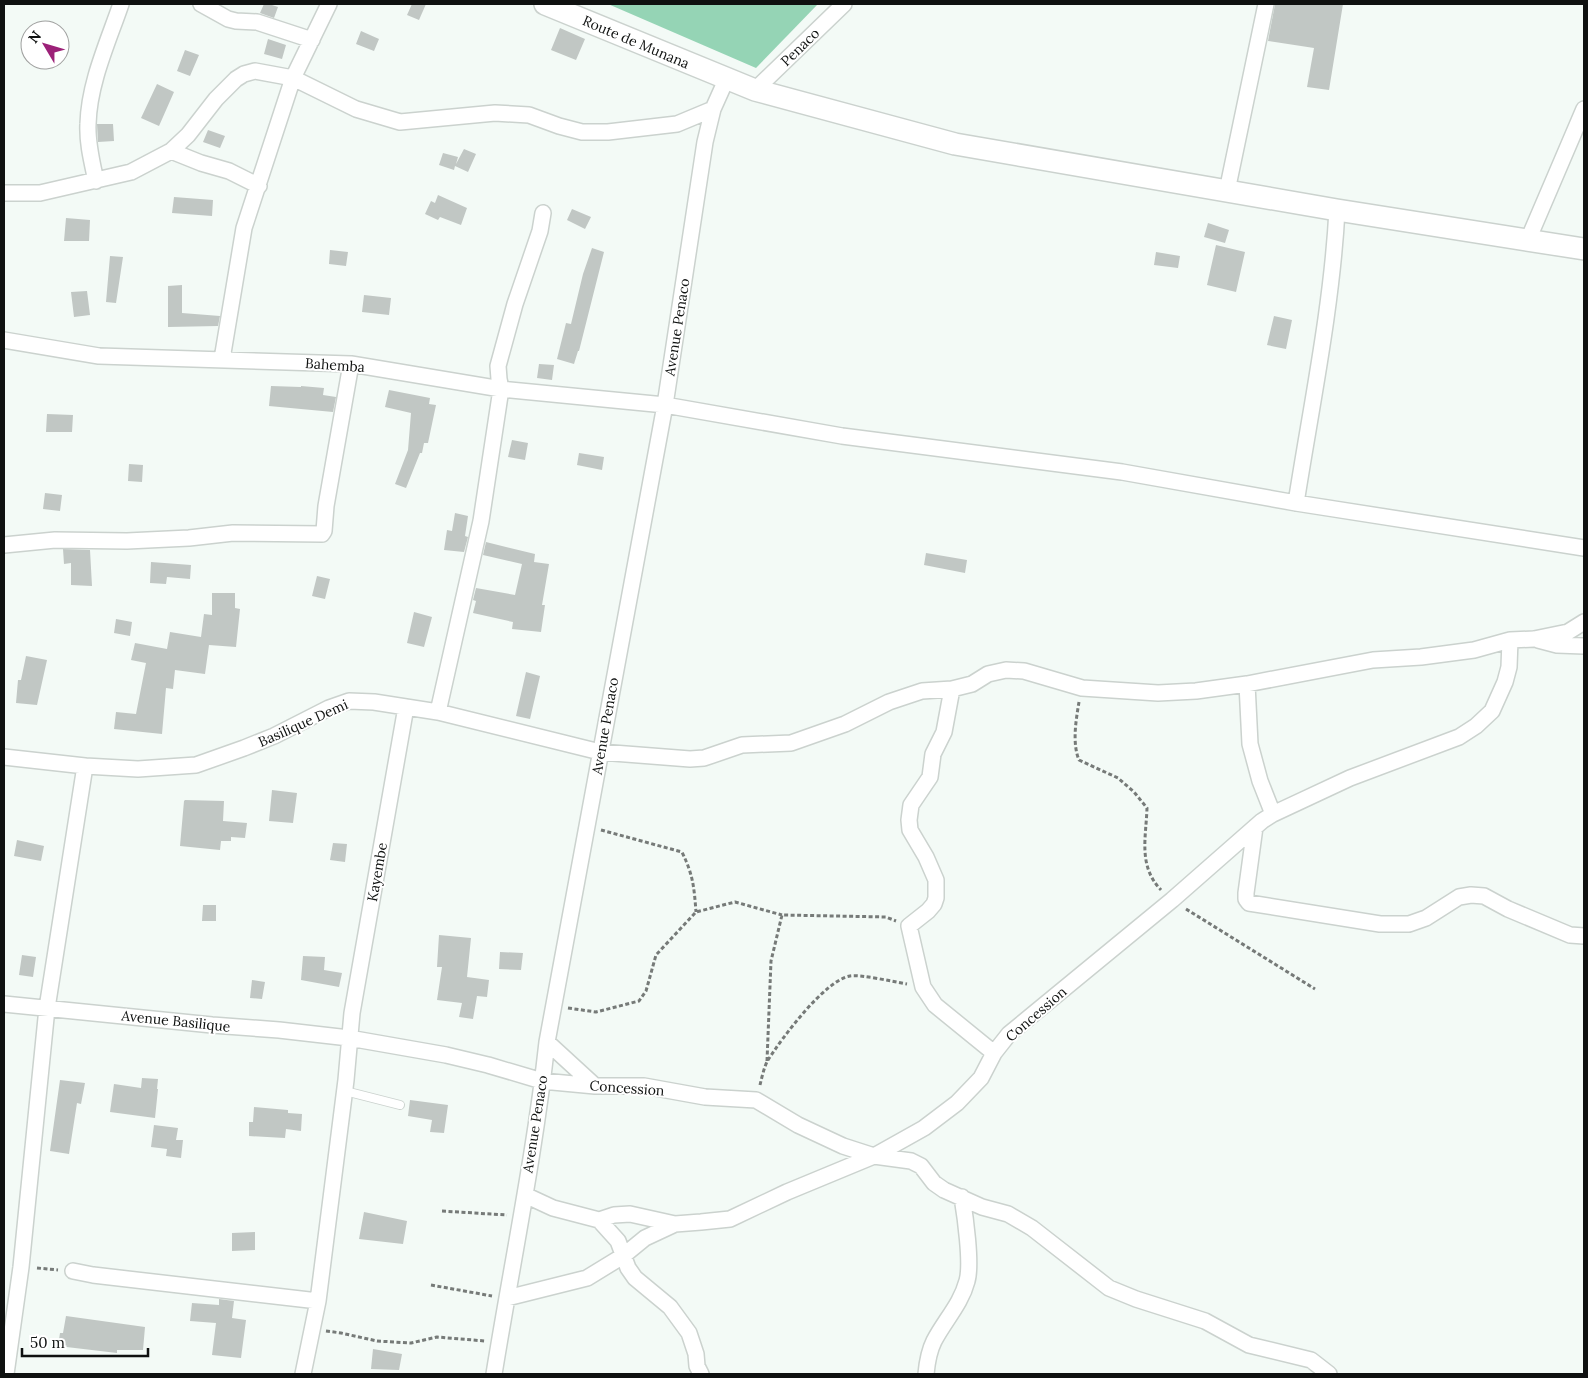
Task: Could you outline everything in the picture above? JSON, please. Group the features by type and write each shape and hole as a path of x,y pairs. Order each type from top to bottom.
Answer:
{"main road":[{"name":"Route de Munana","path":"545,4 726,80 756,90 955,144 1338,210 1584,249"}],"street":[{"path":"96,181 89,143 88,123 91,93 121,4"},
{"path":"200,4 236,21 257,22 312,40"},
{"path":"222,359 244,228 293,78 329,4"},
{"name":"Penaco","path":"756,90 844,4"},
{"path":"1227,191 1266,4"},
{"path":"4,193 40,193 131,172 171,151 188,135 216,99 236,79 244,74 255,71 293,78 356,109 400,122 504,114 529,115 582,132 608,132 676,124 713,108"},
{"name":"Avenue Penaco","path":"494,1374 525,1194 553,1006 666,405 705,142 713,108 726,80"},
{"path":"1528,240 1584,109"},
{"path":"171,151 201,164 229,171 259,186"},
{"path":"1296,503 1328,297 1338,210"},
{"path":"438,712 481,520 501,389 498,379 498,366 515,304 540,231 543,213"},
{"name":"Bahemba","path":"4,340 99,356 351,364 501,389 666,405 842,436 1122,472 1296,503 1584,548"},
{"path":"4,544 55,540 128,541 233,533 322,534 351,364"},
{"path":"1534,639 1568,632 1584,622"},
{"path":"1534,639 1557,645 1584,646"},
{"name":"Basilique Demi","path":"4,757 85,766 138,769 196,764 274,736 330,708 350,701 374,702 438,712 600,752 690,759 704,758 742,745 792,743 844,724 889,702 922,691 952,689 972,684 988,674 1006,670 1024,671 1082,688 1158,693 1196,691 1247,684 1373,660 1421,657 1474,650 1510,640 1534,639"},
{"name":"Concession","path":"542,1081 595,1086 644,1086 705,1097 756,1100 798,1125 843,1146 874,1156 924,1128 957,1103 981,1078 994,1053 1009,1034 1172,900 1255,827 1273,814 1350,778 1459,737 1476,726 1492,711 1505,682 1509,667 1510,640"},
{"path":"1247,684 1250,744 1260,781 1273,814"},
{"path":"952,689 944,732 933,754 930,777 911,805 909,820 910,830 926,857 936,880 936,898 928,911 909,926 923,987 935,1005 994,1053"},
{"name":"Kayembe","path":"303,1374 318,1301 345,1091 352,1013 406,707"},
{"path":"6,1374 21,1267 47,1008 85,766"},
{"path":"1255,827 1246,893 1246,899 1249,903 1380,924 1409,924 1426,918 1459,897 1471,895 1484,896 1508,910 1570,935 1584,936"},
{"name":"Avenue Basilique","path":"4,1004 349,1038 446,1055 542,1081"},
{"path":"547,1042 595,1086"},
{"path":"525,1194 553,1208 599,1220 614,1215 630,1214 675,1224 730,1220 787,1192 874,1156 911,1161 922,1166 934,1182 944,1190 982,1207 1008,1214 1032,1228 1109,1288 1136,1299 1204,1321 1249,1345 1311,1360 1329,1374"},
{"path":"926,1374 927,1363 934,1342 951,1316 963,1293 968,1278 962,1197"},
{"path":"599,1220 618,1241 628,1268 636,1278 670,1307 689,1333 696,1354 697,1366 701,1374"},
{"path":"507,1298 588,1278 623,1256 645,1238 675,1224"},
{"path":"73,1271 318,1301"}],"lane":[{"path":"345,1091 400,1105"}],"path":[{"path":"1082,688 1076,728 1075,752 1078,760 1118,778 1147,808 1145,861 1152,880 1172,900 1315,989"},
{"path":"588,826 682,852 690,869 694,884 696,912"},
{"path":"553,1006 596,1012 639,1001 646,991 656,955 696,912 735,902 782,915 886,917 909,926"},
{"path":"756,1100 767,1061 771,961 782,915"},
{"path":"767,1061 807,1009 832,984 841,978 852,976 923,987"},
{"path":"442,1211 521,1216"},
{"path":"21,1267 73,1271"},
{"path":"431,1285 507,1298"},
{"path":"313,1330 341,1333 377,1341 411,1343 437,1337 499,1342"}],"green space":[{"path":"608,4 818,4 756,68"}],"building":[{"path":"264,4 278,7 274,18 260,13"},
{"path":"412,4 426,4 419,20 407,15"},
{"path":"1275,4 1343,4 1329,90 1307,87 1314,48 1268,41"},
{"path":"560,28 585,39 576,60 551,50"},
{"path":"361,31 379,39 374,51 356,44"},
{"path":"268,39 286,45 282,59 264,54"},
{"path":"185,50 199,55 190,76 177,71"},
{"path":"157,84 174,92 159,126 141,118"},
{"path":"97,124 113,124 114,141 98,142"},
{"path":"208,130 225,136 220,148 203,142"},
{"path":"464,149 476,154 468,172 455,166 454,170 439,165 443,153 458,157 456,164"},
{"path":"438,195 467,208 461,225 440,217 438,220 425,214 431,201 435,203"},
{"path":"174,197 213,200 212,216 172,213"},
{"path":"572,209 591,217 585,229 567,220"},
{"path":"66,218 90,220 89,241 64,241"},
{"path":"1208,223 1229,230 1225,243 1204,237"},
{"path":"1216,245 1245,252 1236,292 1207,285"},
{"path":"592,248 604,252 574,364 557,359 566,323 571,324 583,274"},
{"path":"330,250 348,252 346,266 329,264"},
{"path":"1156,252 1180,256 1178,268 1154,265"},
{"path":"110,256 123,257 116,303 106,302"},
{"path":"182,285 182,313 220,316 218,326 168,327 168,286"},
{"path":"87,291 90,315 74,317 71,292"},
{"path":"364,295 391,298 389,315 362,312"},
{"path":"1274,316 1292,320 1286,349 1267,345"},
{"path":"539,364 554,365 552,380 537,378"},
{"path":"271,386 324,388 323,395 336,397 333,412 269,406"},
{"path":"389,390 430,398 429,404 436,405 428,443 424,443 422,453 420,453 406,488 395,484 408,450 411,413 385,407"},
{"path":"47,414 73,415 72,432 46,432"},
{"path":"512,440 528,443 525,460 508,457"},
{"path":"579,453 604,457 602,470 577,465"},
{"path":"129,464 143,465 142,482 128,481"},
{"path":"45,493 62,495 60,511 43,509"},
{"path":"455,513 468,516 465,536 468,537 464,552 444,550 447,530 452,531"},
{"path":"486,542 535,554 534,562 549,564 542,605 545,605 541,632 512,629 513,622 473,613 476,601 473,600 476,588 515,595 522,564 483,555"},
{"path":"63,549 90,550 92,586 71,585 71,563 64,564"},
{"path":"926,553 967,560 965,573 924,565"},
{"path":"151,562 191,565 190,579 167,577 166,584 150,583"},
{"path":"317,576 330,579 325,599 312,596"},
{"path":"212,593 235,593 235,608 240,609 236,647 209,645 205,674 175,670 173,689 166,688 162,734 114,729 116,712 136,714 146,663 131,660 135,643 167,649 170,632 201,637 204,614 212,615"},
{"path":"414,612 432,617 424,647 407,643"},
{"path":"116,619 132,622 130,636 114,633"},
{"path":"26,656 47,660 37,705 16,703 18,680 21,680"},
{"path":"526,672 540,676 530,719 516,716"},
{"path":"272,790 297,793 293,823 269,821"},
{"path":"185,800 224,801 223,821 247,823 245,838 231,837 231,841 221,841 220,850 180,846"},
{"path":"17,840 44,846 41,861 14,856"},
{"path":"333,843 347,844 345,862 330,860"},
{"path":"203,905 216,905 216,921 202,921"},
{"path":"439,935 471,938 467,977 489,980 487,997 477,996 473,1019 459,1017 462,1003 437,1000 442,967 437,967"},
{"path":"500,952 523,953 521,970 499,969"},
{"path":"22,955 36,957 33,977 19,975"},
{"path":"303,956 325,957 324,970 342,973 339,987 301,980"},
{"path":"252,980 265,982 262,999 250,998"},
{"path":"142,1078 158,1079 155,1118 110,1112 114,1084 141,1088"},
{"path":"60,1080 85,1083 81,1104 77,1103 69,1154 50,1151"},
{"path":"410,1100 448,1105 444,1133 430,1132 432,1120 408,1116"},
{"path":"254,1107 288,1110 288,1113 302,1114 301,1131 286,1129 285,1138 249,1136 249,1122 253,1122"},
{"path":"154,1125 178,1128 176,1140 183,1140 181,1158 166,1156 167,1149 151,1147"},
{"path":"364,1212 407,1221 403,1244 359,1239"},
{"path":"255,1232 255,1250 232,1251 232,1233"},
{"path":"219,1299 234,1301 232,1318 246,1320 241,1358 212,1355 216,1323 190,1321 192,1303 219,1305"},
{"path":"66,1316 145,1327 143,1350 117,1350 117,1353 58,1346"},
{"path":"373,1349 402,1354 399,1370 371,1369"}]}
